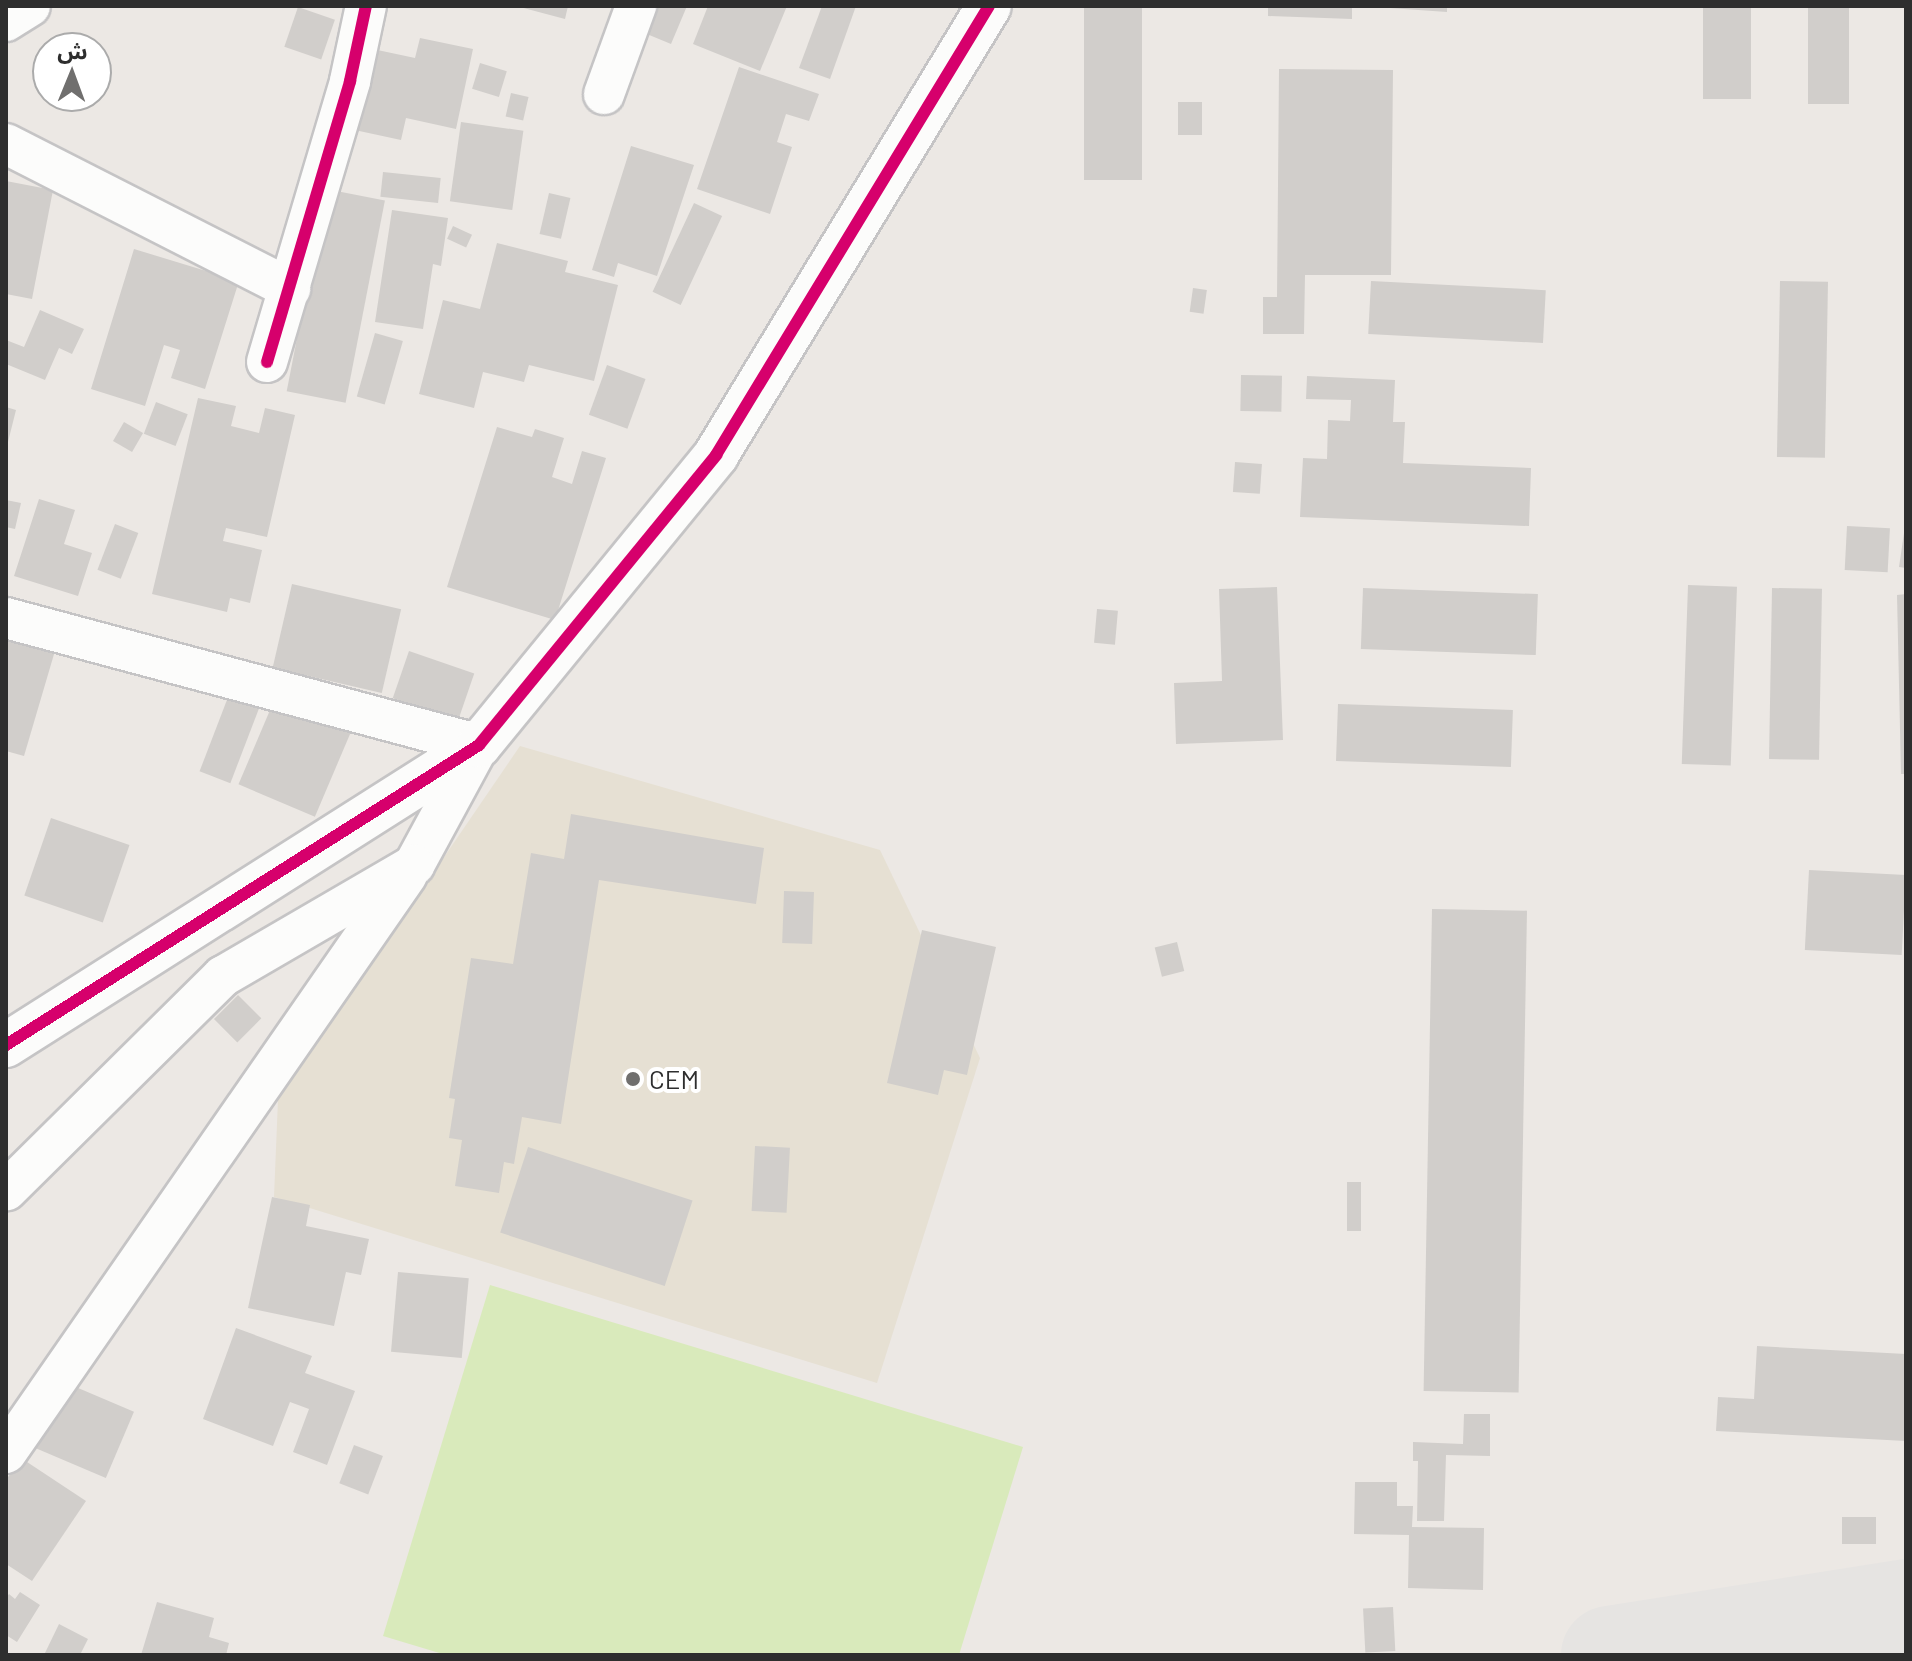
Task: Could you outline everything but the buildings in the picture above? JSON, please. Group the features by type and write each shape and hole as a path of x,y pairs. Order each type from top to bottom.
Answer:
{"street":[{"path":"6,21 30,6"},
{"path":"267,362 350,81 366,6"},
{"path":"604,94 636,6"},
{"path":"6,1453 414,865 479,745 716,455 989,6"},
{"path":"6,144 290,289"},
{"path":"6,618 479,745"},
{"path":"6,1045 479,745"},
{"path":"6,1191 223,976 414,865"}],"shaded area":[{"name":"CEM","path":"520,746 880,850 980,1058 877,1383 274,1197 278,1100"}],"green space":[{"path":"490,1285 1023,1447 959,1655 446,1655 383,1636"}],"taxiway":[{"path":"1610,1655 1906,1608"}],"cycle path":[{"path":"267,362 350,81 366,6"},
{"path":"6,1045 479,745 716,455 989,6"}],"place":[{"name":"CEM","path":"633,1079"}]}
